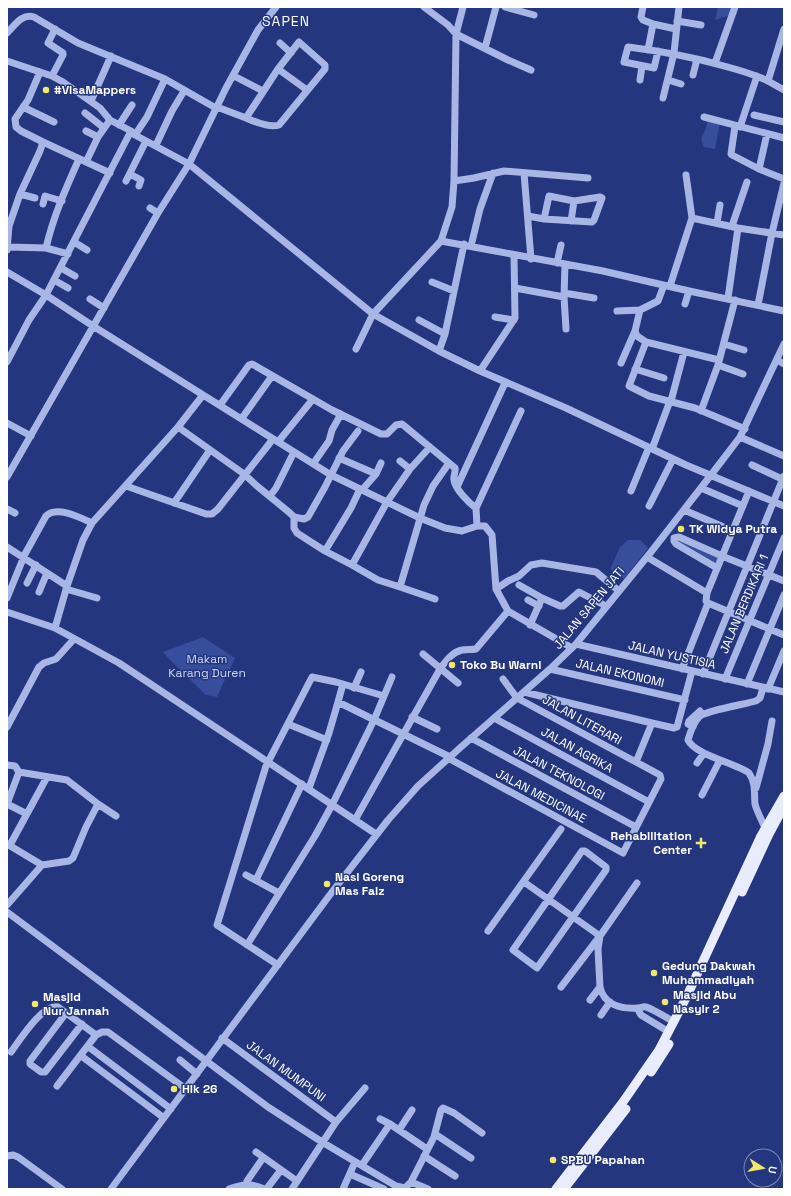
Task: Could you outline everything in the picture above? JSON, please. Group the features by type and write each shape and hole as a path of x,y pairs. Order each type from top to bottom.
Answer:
{"main road":[{"path":"564,1187 659,1050 674,1022 765,828 784,796"},
{"path":"564,1187 627,1108 663,1055 692,1001 769,834 784,807"}],"street":[{"path":"7,477 158,212 189,164 217,107 258,30 276,7"},
{"path":"424,7 448,25 456,34 531,70"},
{"path":"356,349 373,314 441,241 452,207 454,180 456,34 463,7"},
{"path":"485,48 496,7"},
{"path":"505,7 534,16"},
{"path":"643,7 642,19 653,24 676,29"},
{"path":"663,98 674,54 679,7"},
{"path":"715,63 735,7"},
{"path":"7,33 27,15 38,19 78,43 165,79 214,108 217,107 246,118 278,126 326,66 300,42 278,69 246,118"},
{"path":"677,21 701,25"},
{"path":"648,50 653,24"},
{"path":"52,76 63,55 48,43 55,29"},
{"path":"768,81 784,29"},
{"path":"280,43 291,53"},
{"path":"658,51 655,68 624,63 627,48 658,51 715,63 757,76 784,90"},
{"path":"91,101 112,56"},
{"path":"693,75 697,59"},
{"path":"7,61 52,76 63,82 100,108 110,120 189,164 373,314 439,350 505,383 538,396 673,459 784,506"},
{"path":"640,80 642,66"},
{"path":"278,69 307,90"},
{"path":"40,72 28,100 15,119 16,127 43,142 110,173"},
{"path":"234,76 263,91"},
{"path":"757,76 738,126 731,154 739,163 784,179"},
{"path":"7,362 29,320 46,295 61,268 110,173 133,133 147,117 165,79"},
{"path":"668,80 681,84"},
{"path":"156,145 172,111 184,91"},
{"path":"119,125 132,106"},
{"path":"23,107 54,122"},
{"path":"85,113 104,128"},
{"path":"754,115 784,122"},
{"path":"704,117 784,138"},
{"path":"46,248 62,201 82,161 110,120"},
{"path":"86,131 98,137"},
{"path":"759,169 767,134"},
{"path":"139,186 141,180 128,178 146,141"},
{"path":"43,142 20,194 9,226 8,249 46,248 68,254"},
{"path":"454,180 474,178 504,171 588,178"},
{"path":"439,350 445,334 454,291 492,173"},
{"path":"524,173 531,259"},
{"path":"617,311 640,310 659,301 667,286 692,218 686,175"},
{"path":"701,411 719,363 724,344 732,299 735,227 746,182"},
{"path":"758,305 772,233 784,183"},
{"path":"20,194 35,198"},
{"path":"42,204 45,196 62,201"},
{"path":"528,216 544,219 592,222 602,199 574,201 549,196 544,219"},
{"path":"571,221 574,201"},
{"path":"717,223 720,206"},
{"path":"150,208 158,212"},
{"path":"692,218 784,235"},
{"path":"441,241 468,245 531,259 589,268 784,311"},
{"path":"74,242 87,250"},
{"path":"561,245 566,330"},
{"path":"480,371 514,320 514,255"},
{"path":"61,268 75,276"},
{"path":"7,272 331,474 420,518 445,528 466,530 477,526 488,529 492,535 496,589 508,611 476,649 457,652 452,655 440,668 355,820"},
{"path":"54,280 68,288"},
{"path":"432,282 454,291"},
{"path":"515,288 594,298"},
{"path":"685,304 689,291"},
{"path":"90,299 104,308"},
{"path":"621,362 635,331 640,310"},
{"path":"495,317 514,320"},
{"path":"419,320 445,334"},
{"path":"635,331 637,336 646,342 719,363 743,374"},
{"path":"646,342 629,386 649,396 688,406 745,429"},
{"path":"724,344 744,350"},
{"name":"JALAN SAPEN JATI","path":"111,1189 222,1038 376,834 410,794 574,646 647,557 740,437 784,344"},
{"path":"631,491 651,448 670,401 684,352"},
{"path":"776,360 784,364"},
{"path":"220,405 250,364 341,414 384,435 389,433 396,425 402,424 455,469 454,480 457,487 463,496 476,508"},
{"path":"635,369 664,378"},
{"path":"242,418 272,376"},
{"path":"457,487 505,383"},
{"path":"55,628 83,540 92,524 178,427 203,395"},
{"path":"126,486 206,514 212,514 218,509 244,474 313,399"},
{"path":"477,526 476,508 521,411"},
{"path":"313,464 329,441 334,425 341,414"},
{"path":"7,422 31,436"},
{"path":"178,427 244,474 294,517 304,519 308,517 339,458 358,431"},
{"path":"740,437 784,456"},
{"path":"352,564 387,502 410,469 430,447"},
{"path":"174,503 210,450"},
{"path":"270,496 276,488 294,452"},
{"path":"339,458 376,474"},
{"path":"649,506 673,459"},
{"path":"400,461 410,469"},
{"path":"325,551 361,490 376,474 381,463"},
{"path":"400,587 424,505 433,486 449,463"},
{"path":"704,674 783,478 752,465"},
{"path":"701,488 743,506"},
{"path":"682,669 708,603 706,600 707,593 749,491"},
{"path":"7,509 15,513"},
{"path":"684,510 733,531"},
{"path":"7,598 24,557 46,516 51,512 67,513 79,516 92,524"},
{"path":"294,517 294,528 297,533 325,551 352,564 372,578 435,599"},
{"path":"718,568 676,544 674,538 679,538 784,581"},
{"name":"JALAN BERDIKARI 1","path":"725,679 784,538"},
{"path":"7,547 47,572 67,588 97,598"},
{"path":"647,557 707,593"},
{"path":"496,589 519,576 530,565 542,563 596,572 619,590"},
{"path":"27,583 36,565"},
{"path":"38,592 47,572"},
{"path":"519,585 542,598 562,606 576,594 581,592 606,606"},
{"path":"747,684 784,594"},
{"path":"530,625 542,598"},
{"path":"528,600 539,606"},
{"path":"708,603 784,635"},
{"name":"JALAN YUSTISIA","path":"508,611 530,625 574,646 784,692"},
{"path":"7,612 55,628 119,663 376,834"},
{"path":"7,727 39,667 56,658 74,639"},
{"path":"765,828 756,805 753,778 749,773 704,753 688,740 691,726 703,714 756,701 761,696 762,687 784,651"},
{"path":"423,654 458,683"},
{"name":"JALAN EKONOMI","path":"550,669 685,700"},
{"path":"524,692 676,728 692,671"},
{"path":"354,688 361,672"},
{"path":"278,965 217,925 268,762 312,677 384,696"},
{"path":"247,945 314,837 332,805 374,720 392,677"},
{"path":"503,679 517,698"},
{"path":"256,880 327,740 343,684"},
{"name":"JALAN LITERARI","path":"517,698 660,775 660,781 649,802"},
{"name":"JALAN MEDICINAE","path":"338,702 449,758 623,853 636,827"},
{"path":"412,717 437,729"},
{"name":"JALAN AGRIKA","path":"494,718 649,802"},
{"path":"755,794 768,744 772,721"},
{"path":"636,762 652,723"},
{"path":"288,724 327,740"},
{"name":"JALAN TEKNOLOGI","path":"471,738 636,827"},
{"path":"697,763 704,753"},
{"path":"702,795 720,760"},
{"path":"7,764 15,766 18,772 7,804 27,814"},
{"path":"18,772 62,778 71,782 98,804 116,816"},
{"path":"42,865 9,844 47,777"},
{"path":"636,827 649,802"},
{"path":"7,905 42,865 69,861 72,858 98,804"},
{"path":"488,931 561,829"},
{"path":"585,851 607,869 573,917 537,968 513,950 581,852 585,851"},
{"path":"246,875 256,880 266,889 279,893"},
{"path":"524,882 600,936"},
{"path":"561,987 600,936 637,883"},
{"path":"7,912 268,1107 395,1187 405,1188 411,1182 435,1134 441,1110 444,1108 482,1133"},
{"path":"600,936 598,949 600,987 605,998 620,1007 641,1013 669,1032"},
{"path":"590,1000 600,987"},
{"path":"601,1014 610,1002"},
{"path":"11,1052 38,1016 54,1006 66,1012 96,1035"},
{"path":"641,1013 648,1008 674,1022"},
{"path":"66,1012 30,1061 30,1064 41,1072 45,1072 82,1024"},
{"path":"57,1086 96,1035 102,1032 108,1032 113,1034 186,1088"},
{"name":"JALAN MUMPUNI","path":"222,1038 336,1122"},
{"path":"90,1048 171,1109"},
{"path":"84,1058 164,1118"},
{"path":"180,1060 197,1074"},
{"path":"292,1189 336,1122 364,1088"},
{"path":"399,1130 412,1110"},
{"path":"380,1119 427,1149"},
{"path":"343,1189 350,1174 390,1124"},
{"path":"435,1134 471,1158"},
{"path":"256,1152 297,1181"},
{"path":"7,1156 13,1155 18,1157 62,1189"},
{"path":"424,1156 455,1176"},
{"path":"247,1181 263,1158"},
{"path":"230,1189 242,1184 266,1188 280,1170"},
{"path":"350,1174 384,1189"},
{"path":"411,1182 428,1189"}],"green space":[{"path":"718,7 735,7 733,14 715,20"},
{"path":"708,120 720,123 715,149 704,147 702,142 702,137"},
{"path":"675,539 720,557 717,565"},
{"path":"628,540 640,540 648,548 624,579 610,569 620,547"},
{"name":"Makam Karang Duren","path":"203,637 235,658 217,697 206,695 163,652"}],"place":[{"name":"#VisaMappers","path":"46,90"},
{"name":"TK Widya Putra","path":"681,529"},
{"name":"Toko Bu Warni","path":"452,665"},
{"name":"Rehabilitation Center","path":"701,843"},
{"name":"Nasi Goreng Mas Faiz","path":"327,884"},
{"name":"Gedung Dakwah Muhammadiyah","path":"654,973"},
{"name":"Masjid Abu Nasyir 2","path":"665,1002"},
{"name":"Masjid Nur Jannah","path":"35,1004"},
{"name":"Hik 26","path":"174,1089"},
{"name":"SPBU Papahan","path":"553,1160"}],"district":[{"name":"SAPEN","path":"286,21"}]}
